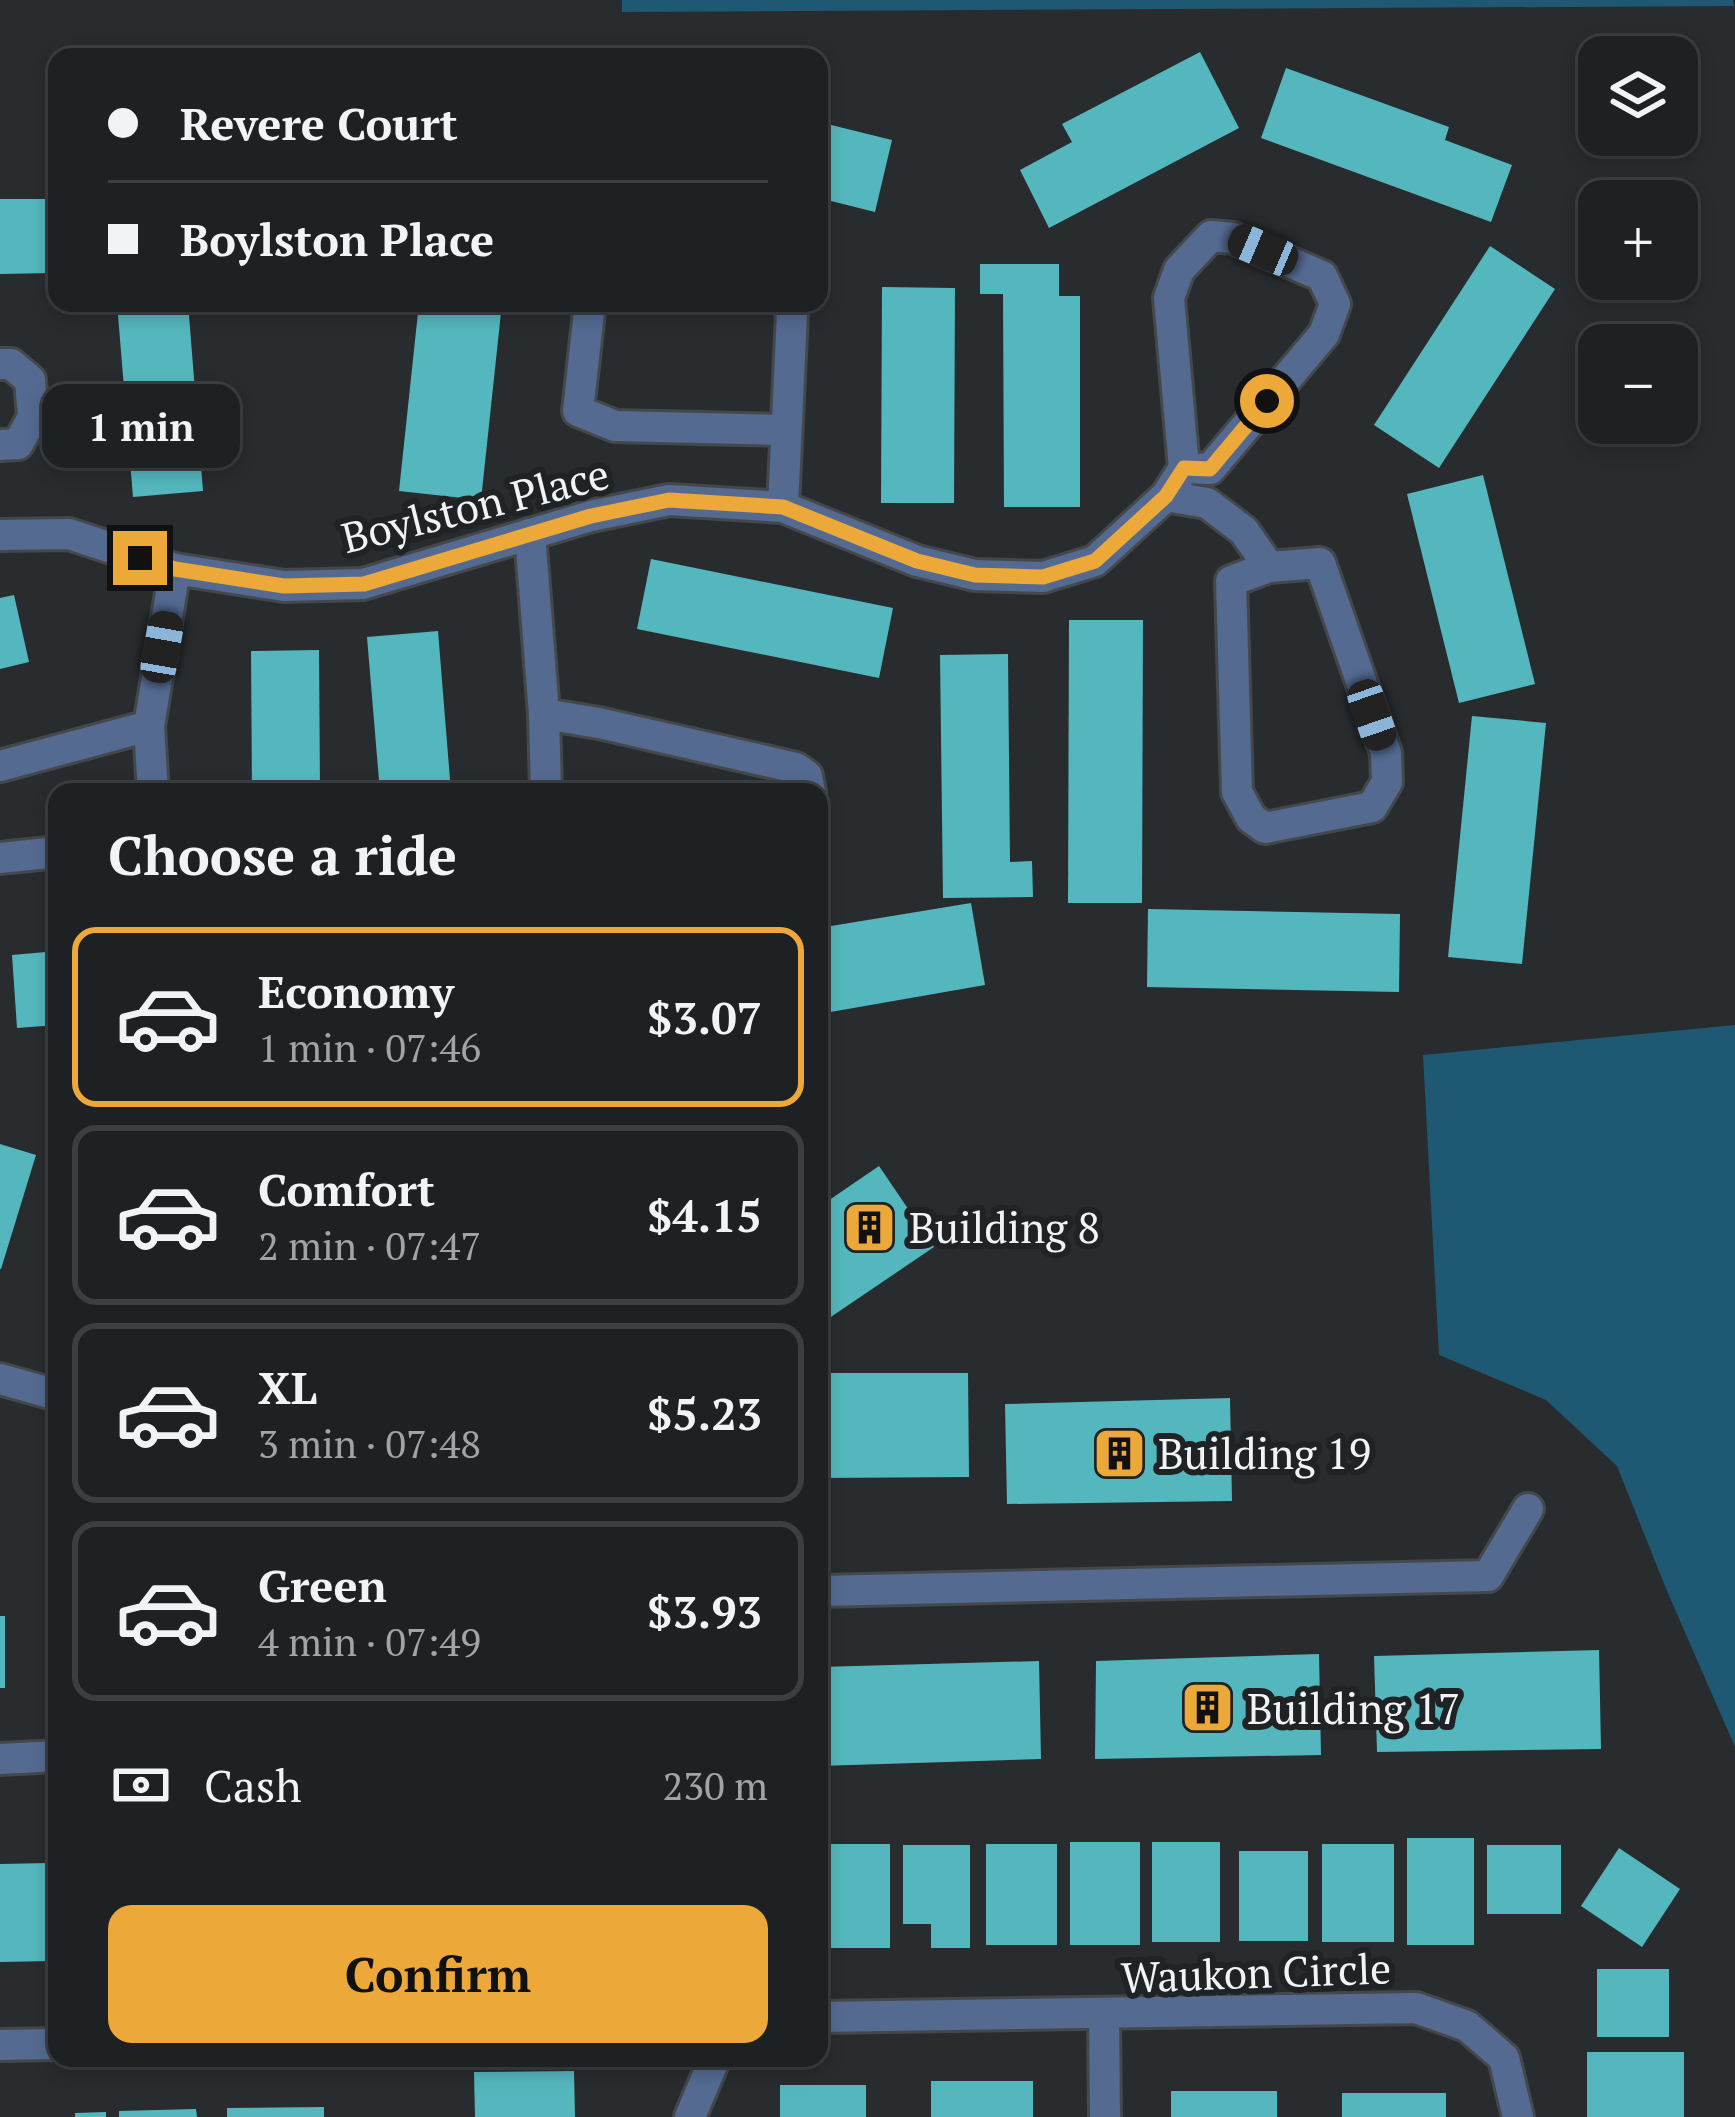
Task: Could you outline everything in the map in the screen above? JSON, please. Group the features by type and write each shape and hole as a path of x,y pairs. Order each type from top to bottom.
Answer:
{"street":[{"name":"Boylston Place","path":"0,535 69,534 175,569 284,586 364,584 591,516 669,500 783,507 917,561 975,575 1043,577 1095,561 1197,468 1324,334 1335,304 1322,276 1233,238 1211,236 1179,270 1169,298 1197,468"},
{"path":"589,312 578,411 615,426 786,430"},
{"path":"783,507 792,312"},
{"path":"0,364 10,364 30,380 33,416 18,444 0,445"},
{"path":"1166,496 1207,503 1244,531 1269,567"},
{"path":"530,535 546,783"},
{"path":"1320,563 1386,753 1387,782 1372,807 1265,828 1251,818 1237,792 1232,581 1269,567 1320,563"},
{"path":"153,783 149,726 175,569"},
{"path":"544,714 796,768 808,783"},
{"path":"0,766 149,726"},
{"path":"0,858 48,853"},
{"path":"0,1379 48,1392"},
{"path":"828,1591 1488,1576 1528,1509"},
{"path":"0,1759 48,1756"},
{"name":"Waukon Circle","path":"1105,2117 1104,2014 1416,2008 1467,2026 1504,2058 1518,2117"},
{"path":"828,2018 1104,2014"},
{"path":"0,2044 48,2044"},
{"path":"690,2117 711,2067"}],"shaded area":[{"path":"622,0 1733,0 1734,6 622,12"},
{"path":"1735,1025 1735,1747 1617,1466 1546,1400 1439,1355 1423,1055"}],"building":[{"path":"1200,52 1239,128 1049,228 1020,170 1072,142 1062,124"},
{"path":"1286,68 1449,127 1445,140 1512,165 1491,222 1261,138"},
{"path":"828,124 892,140 875,212 828,200"},
{"path":"0,199 48,199 48,273 0,274"},
{"path":"1490,246 1555,289 1439,468 1374,425"},
{"path":"980,264 1059,264 1059,296 1080,296 1080,507 1004,507 1003,294 980,294"},
{"path":"882,287 955,288 954,503 881,503"},
{"path":"118,312 189,312 203,491 133,497"},
{"path":"418,312 501,312 481,500 399,491"},
{"path":"1483,475 1535,684 1459,703 1407,494"},
{"path":"651,559 893,608 879,678 637,629"},
{"path":"14,595 29,662 0,669 0,598"},
{"path":"1069,620 1143,620 1142,903 1068,903"},
{"path":"438,631 450,783 379,783 367,637"},
{"path":"319,650 320,783 252,783 251,651"},
{"path":"1008,654 1010,862 1032,861 1033,897 943,898 940,655"},
{"path":"1472,716 1546,723 1522,964 1448,957"},
{"path":"971,903 985,985 828,1012 828,927"},
{"path":"1148,909 1400,914 1399,992 1147,987"},
{"path":"48,952 48,1026 17,1028 12,955"},
{"path":"0,1144 36,1155 1,1269 0,1269"},
{"name":"Building 8","path":"879,1166 934,1247 828,1319 828,1201"},
{"path":"828,1373 968,1373 969,1477 828,1478"},
{"name":"Building 19","path":"1230,1398 1232,1501 1007,1504 1005,1404"},
{"path":"0,1616 5,1616 5,1688 0,1688"},
{"path":"1599,1650 1601,1749 1377,1752 1374,1656"},
{"name":"Building 17","path":"1319,1654 1321,1755 1095,1759 1096,1661"},
{"path":"1039,1661 1041,1759 828,1766 828,1667"},
{"path":"1407,1838 1474,1838 1474,1945 1407,1945"},
{"path":"1070,1842 1140,1842 1140,1945 1070,1945"},
{"path":"1152,1842 1220,1842 1220,1942 1152,1942"},
{"path":"828,1844 890,1844 890,1948 828,1948"},
{"path":"986,1844 1057,1844 1057,1945 986,1945"},
{"path":"1322,1844 1394,1844 1394,1942 1322,1942"},
{"path":"903,1845 970,1845 970,1948 931,1948 931,1924 903,1924"},
{"path":"1487,1845 1561,1845 1561,1914 1487,1914"},
{"path":"1619,1848 1680,1889 1642,1947 1581,1906"},
{"path":"1239,1851 1308,1851 1308,1941 1239,1941"},
{"path":"48,1863 48,1961 0,1962 0,1864"},
{"path":"1597,1969 1669,1969 1669,2037 1597,2037"},
{"path":"1587,2052 1684,2052 1684,2117 1587,2117"},
{"path":"574,2071 575,2117 475,2117 474,2072"},
{"path":"931,2081 1033,2081 1033,2117 931,2117"},
{"path":"780,2085 866,2085 866,2117 780,2117"},
{"path":"1171,2091 1277,2091 1277,2117 1171,2117"},
{"path":"1342,2093 1446,2093 1446,2117 1342,2117"},
{"path":"324,2107 324,2117 227,2117 227,2108"},
{"path":"196,2109 197,2117 119,2117 119,2111"},
{"path":"106,2112 106,2117 75,2117 75,2113"}],"place":[{"name":"Building 8","path":"870,1227"},
{"name":"Building 19","path":"1119,1453"},
{"name":"Building 17","path":"1208,1708"}],"route":[{"path":"140,558 175,569 284,586 364,584 591,516 669,500 783,507 917,561 975,575 1043,577 1095,561 1166,496 1184,468 1210,469 1267,401"}]}
